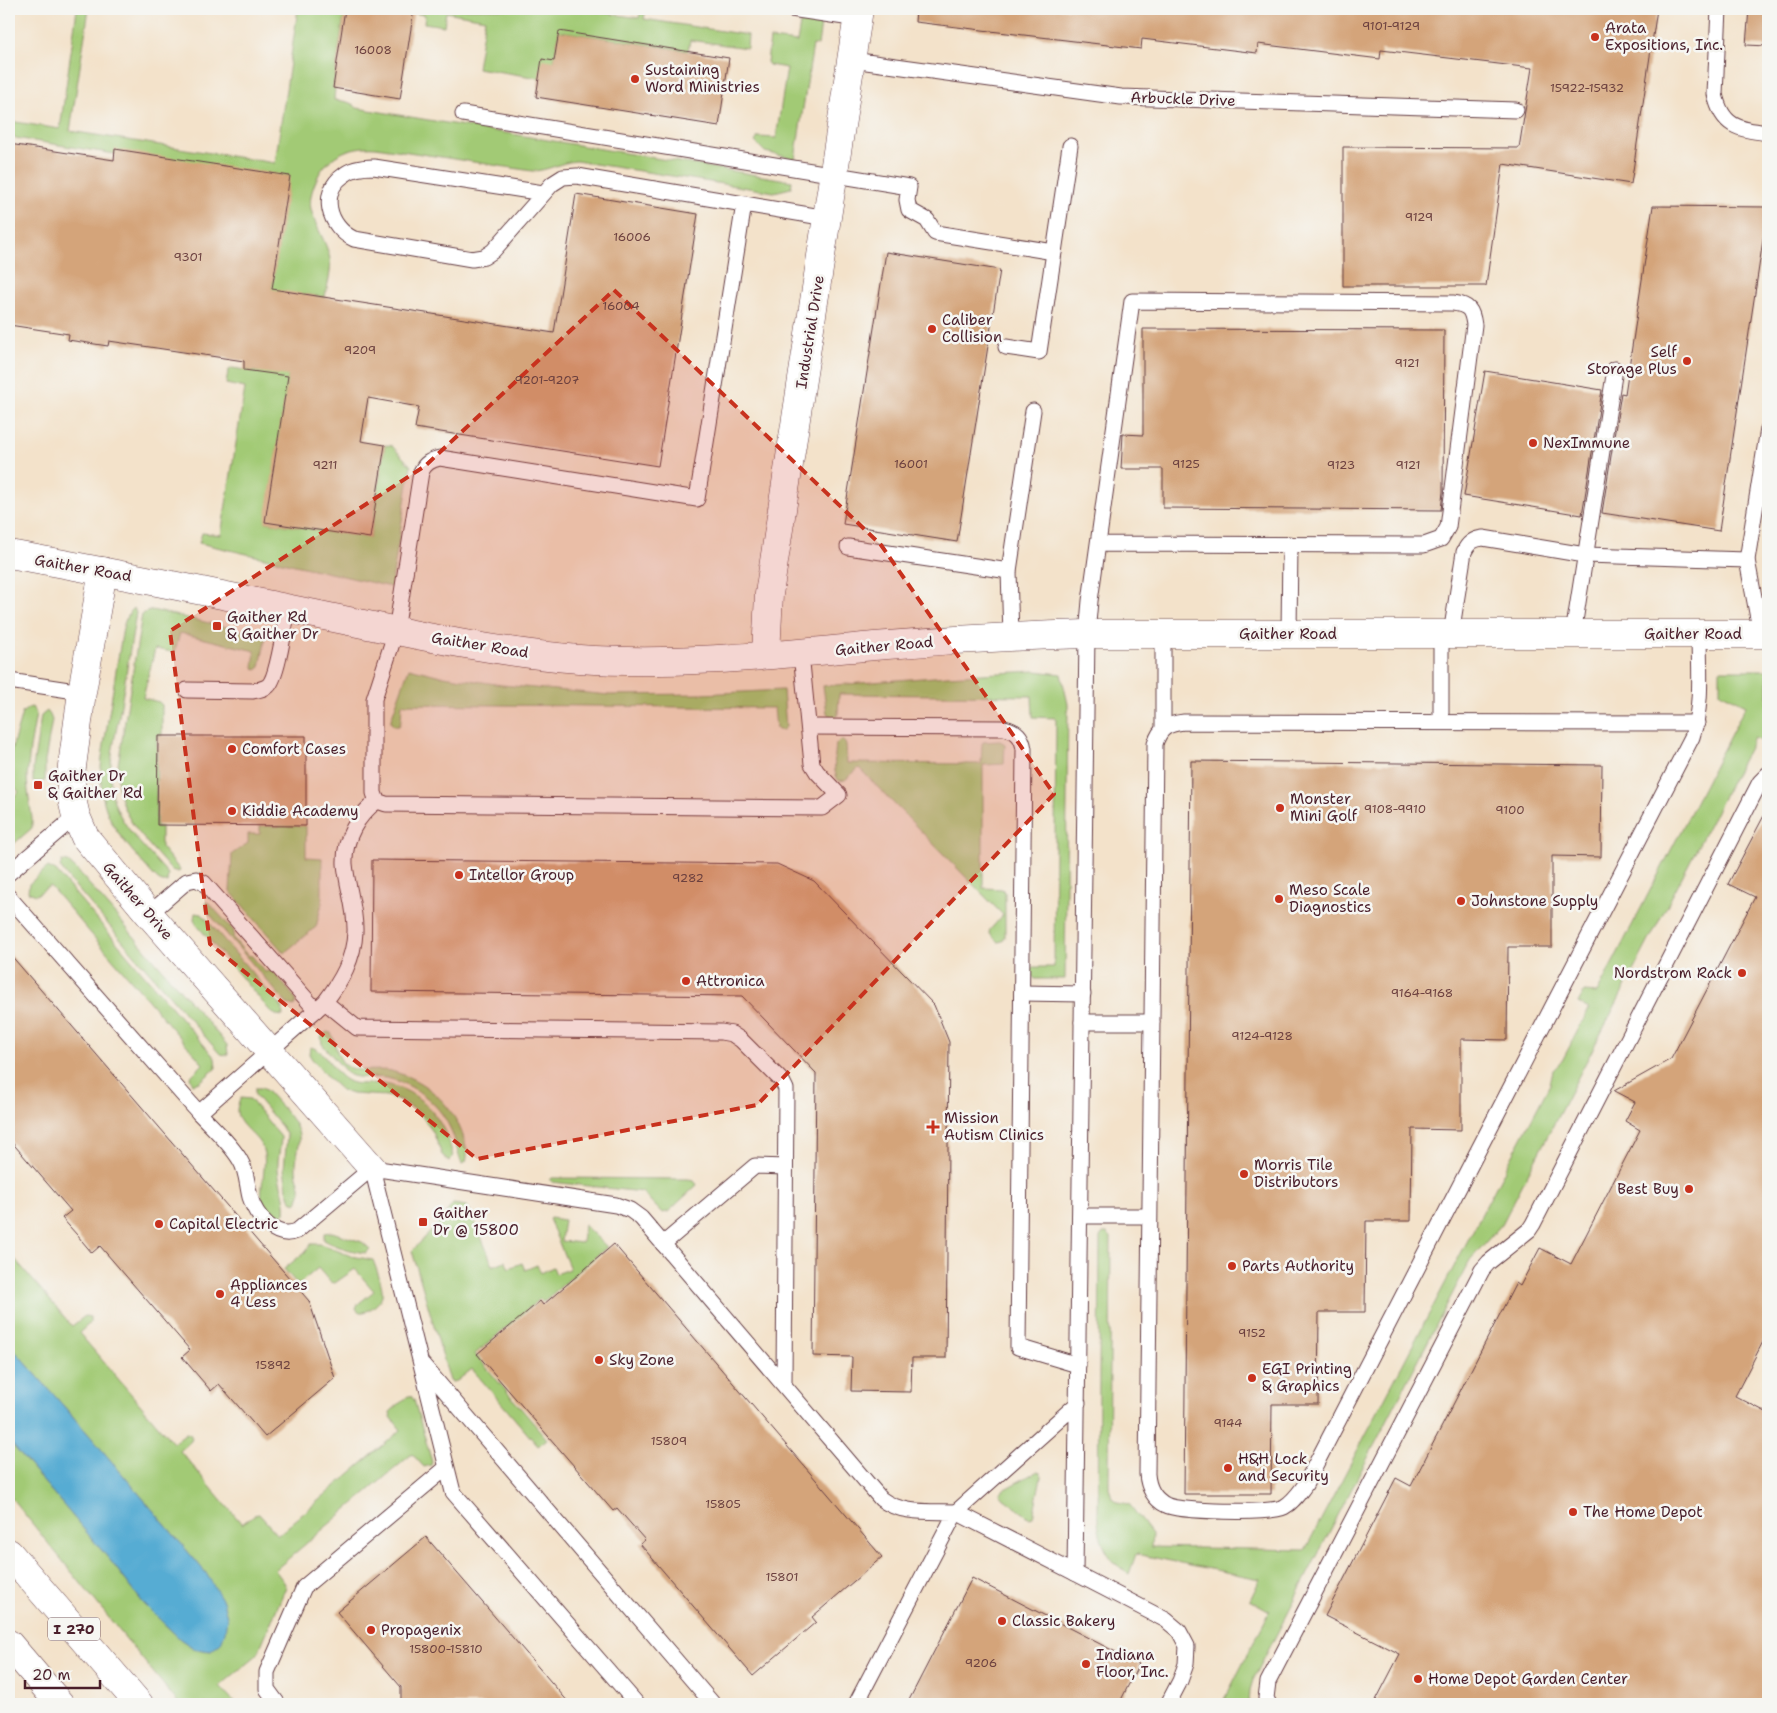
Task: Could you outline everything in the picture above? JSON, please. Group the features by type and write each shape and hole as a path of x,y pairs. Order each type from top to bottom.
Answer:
{"main road":[{"name":"Industrial Drive","path":"766,655 769,594 859,14"},
{"name":"Gaither Road","path":"9,554 103,571 396,631 514,652 581,659 668,660 801,653 1011,636 1087,634 1764,634"},
{"name":"Gaither Drive","path":"103,571 70,774 71,795 76,816 85,837 149,914 372,1168"},
{"name":"I 270","path":"9,1553 139,1704"},
{"path":"9,1644 60,1704"}],"lane":[{"path":"791,9 859,14"},
{"path":"1719,9 1715,94 1718,108 1725,119 1735,127 1768,133"},
{"name":"Arbuckle Drive","path":"852,60 1122,97 1516,110"},
{"path":"463,114 908,187 906,200 909,210 927,220 935,233 1054,252"},
{"path":"1006,347 1040,352 1070,146"},
{"path":"543,193 366,167 350,171 338,180 332,191 330,205 336,226 347,236 354,239 478,259 489,255 543,193 557,179 563,177 576,176 827,218"},
{"path":"744,204 697,499 440,458 428,462 422,472 396,631 374,698 374,793 378,801 386,804 819,808 839,795 812,764 801,653"},
{"path":"1075,1573 1087,634 1098,544 1132,301 1453,303 1462,304 1470,309 1474,325 1448,527 1440,539 1424,545 1098,544"},
{"path":"1573,634 1615,369"},
{"path":"1011,636 1008,571 1033,411"},
{"path":"1764,634 1747,560 1768,429"},
{"path":"1441,722 1446,634 1464,552 1470,542 1483,538 1585,555 1747,560"},
{"path":"1290,544 1290,634"},
{"path":"848,547 1008,571"},
{"path":"187,690 253,691 267,686 274,674 288,608"},
{"path":"1163,633 1163,727 1154,744 1147,1474 1150,1488 1158,1500 1171,1508 1271,1511 1283,1508 1292,1501 1305,1485 1687,746 1697,723 1699,706 1699,634"},
{"path":"9,681 82,692"},
{"path":"1163,727 1173,723 1184,722 1697,723"},
{"path":"809,727 1004,728 1012,730 1022,740 1024,748 1018,1347 1078,1365"},
{"path":"1269,1704 1266,1698 1268,1682 1482,1270 1489,1262 1529,1230 1533,1224 1760,782 1768,774"},
{"path":"199,1113 320,1006 338,986 348,966 353,950 355,919 345,863 350,837 355,824 378,801"},
{"path":"9,873 76,816"},
{"path":"149,914 187,881 196,879 204,883 320,1006 357,1028 721,1032 732,1034 741,1040 784,1085 786,1093 784,1384"},
{"path":"9,896 240,1159 253,1205 272,1229 278,1233 291,1234 297,1231 372,1168 616,1205 630,1210 636,1214 663,1244 886,1503 903,1510 956,1512 1166,1620 1180,1631 1187,1646 1186,1664 1180,1681 1168,1704"},
{"path":"1022,994 1083,994"},
{"path":"1082,1022 1152,1022"},
{"path":"663,1244 755,1166 785,1167"},
{"path":"372,1168 451,1485 457,1497 636,1704"},
{"path":"1080,1216 1150,1216"},
{"path":"420,1362 714,1704"},
{"path":"856,1704 956,1512 1078,1403"},
{"path":"278,1704 267,1689 267,1672 304,1587 446,1468"}],"highlighted area":[{"path":"614,290 881,545 1054,794 757,1105 477,1159 210,944 170,631 425,466"}],"green space":[{"path":"77,9 89,9 70,131 275,163 298,9 345,9 333,88 335,88 334,100 349,103 357,108 792,181 791,188 774,192 576,161 544,170 532,171 376,147 356,148 339,154 319,174 311,196 310,206 330,259 330,273 325,297 301,294 266,522 370,538 385,445 392,446 411,466 391,587 199,543 202,533 221,535 245,388 226,384 228,371 232,368 259,372 289,176 115,154 9,137 9,121 60,129"},
{"path":"414,9 578,9 639,18 641,9 646,9 644,19 748,35 747,48 690,40 688,51 559,31 554,61 539,78 477,68 485,19 446,12 444,26 424,23 425,15 413,13"},
{"path":"806,21 821,23 818,45 813,45 795,159 765,152 755,142 758,137 776,138 787,68 769,65 767,62 770,39 797,42 800,24"},
{"path":"134,608 136,613 112,756 112,795 126,825 168,874 167,882 158,880 120,836 106,809 102,794 102,757 123,627"},
{"path":"152,610 266,636 260,667 256,670 253,667 255,651 180,633 175,651 155,649 143,698 159,702 162,705 162,735 157,735 156,827 161,827 161,847 180,870 179,872 171,870 132,823 120,797 118,782 118,765 142,614"},
{"path":"409,668 437,675 502,685 609,695 702,694 783,690 786,727 783,730 776,728 774,708 402,704 401,721 399,726 394,726 391,723 391,719"},
{"path":"1720,670 1768,670 1768,744 1754,738 1502,1224 1470,1260 1253,1680 1249,1704 1222,1704 1270,1611 1250,1600 1260,1579 1136,1554 1129,1574 1111,1558 1100,1536 1098,1520 1100,1237 1103,1233 1107,1233 1111,1237 1109,1487 1112,1498 1117,1502 1129,1504 1152,1534 1151,1547 1305,1550 1550,1084 1553,1070 1562,1061 1589,1009 1578,1003 1584,992 1597,993 1746,705 1720,692"},
{"path":"1035,671 1061,674 1068,704 1065,979 1035,979 1030,974 1030,970 1033,967 1054,967 1056,718 1033,717 1032,696 839,694 838,715 835,718 831,718 827,713 823,686"},
{"path":"32,707 36,714 27,777 32,828 9,848 9,801 19,792 9,780 9,759 22,713"},
{"path":"47,711 52,720 45,761 45,781 33,782 33,768 41,716"},
{"path":"842,740 846,744 847,763 981,764 983,742 1000,741 1005,744 1004,764 983,765 983,888 1002,889 1005,892 1005,937 1003,941 998,942 989,931 1003,915 859,768 845,780 839,781 835,773 836,744"},
{"path":"260,826 306,826 306,857 322,858 322,903 316,927 284,953 230,891 232,854 248,843 248,834 260,834"},
{"path":"62,861 68,862 76,869 206,1020 227,1045 228,1055 220,1054 69,879 60,867"},
{"path":"48,867 56,871 215,1058 216,1068 200,1082 193,1084 190,1077 203,1064 50,886 36,895 28,892 29,884"},
{"path":"206,902 234,931 233,938 247,955 252,956 265,972 272,970 295,998 294,1006 287,1004 207,911"},
{"path":"195,913 202,914 282,1008 283,1016 271,1012 196,924 194,919"},
{"path":"327,1032 331,1033 342,1061 350,1068 391,1071 415,1080 435,1094 452,1113 458,1124 466,1149 466,1162 462,1164 454,1137 445,1119 424,1095 406,1084 386,1078 357,1077 348,1074 322,1044 321,1037"},
{"path":"310,1047 321,1052 337,1072 350,1082 384,1084 397,1087 409,1092 420,1100 438,1119 450,1144 453,1157 449,1161 442,1155 433,1132 419,1112 400,1100 387,1096 352,1094 341,1090 312,1059 309,1054"},
{"path":"255,1088 262,1088 267,1091 288,1114 298,1131 296,1169 301,1191 297,1203 291,1201 284,1169 287,1136 282,1127 255,1095"},
{"path":"241,1098 250,1099 281,1137 278,1169 284,1197 285,1213 279,1217 275,1216 262,1202 264,1153 258,1141 239,1120 237,1113"},
{"path":"552,1178 688,1179 694,1180 697,1185 668,1212 662,1213 642,1192 552,1182 550,1180"},
{"path":"453,1204 466,1206 470,1210 493,1266 505,1261 509,1268 522,1263 525,1270 537,1265 541,1273 553,1267 556,1274 570,1269 550,1218 564,1220 561,1241 582,1243 584,1225 607,1247 543,1302 540,1299 475,1354 547,1439 538,1446 472,1369 457,1381 450,1381 412,1251 437,1225"},
{"path":"332,1232 362,1242 370,1249 366,1253 355,1251 339,1247 324,1240 324,1233"},
{"path":"311,1244 320,1244 351,1256 373,1260 382,1288 382,1296 378,1303 371,1309 362,1312 356,1308 358,1304 374,1291 355,1269 335,1283 330,1282 318,1268 298,1285 284,1269 305,1252"},
{"path":"9,1252 72,1326 85,1316 90,1317 90,1323 79,1333 173,1443 186,1433 190,1434 191,1441 180,1451 242,1524 254,1515 259,1514 278,1535 401,1430 391,1417 390,1412 408,1396 411,1396 414,1400 432,1462 431,1465 424,1467 412,1454 275,1570 286,1587 257,1655 220,1686 236,1704 179,1704 9,1495 9,1441 110,1560 144,1604 180,1639 195,1649 211,1651 221,1643 206,1573 9,1344"},
{"path":"1038,1471 1041,1477 1033,1517 1030,1518 1000,1494 1003,1490"}],"water":[{"path":"9,1344 206,1573 223,1601 227,1617 221,1643 211,1651 195,1649 180,1639 144,1604 110,1560 9,1441"}],"building":[{"path":"345,9 414,9 400,99 333,88"},
{"path":"916,9 1657,9 1631,184 1503,164 1486,286 1343,286 1343,147 1519,148 1532,68 1381,50 1380,59 1258,44 1257,53 1142,39 1141,49 915,22"},
{"path":"1749,9 1768,9 1768,46 1746,45"},
{"path":"559,31 729,58 719,126 536,97 542,59 554,61"},
{"path":"9,144 114,160 115,149 290,176 272,289 554,333 576,194 698,214 658,466 415,428 419,407 368,398 361,441 385,445 370,538 265,522 288,376 244,370 244,361 109,341 108,346 68,340 69,334 9,325"},
{"name":"Self Storage Plus","path":"1653,206 1768,207 1719,531 1602,513 1621,393 1625,394"},
{"path":"886,252 1000,270 957,542 843,524"},
{"path":"1143,329 1444,330 1443,492 1441,510 1163,508 1163,469 1121,469 1123,434 1143,435"},
{"name":"NexImmune","path":"1485,371 1602,390 1582,515 1464,496"},
{"path":"158,736 306,736 306,826 157,825"},
{"path":"1191,761 1602,765 1601,857 1552,856 1552,947 1508,947 1507,1040 1461,1039 1461,1130 1412,1129 1411,1221 1366,1221 1365,1312 1319,1312 1318,1404 1272,1404 1271,1494 1184,1494"},
{"name":"The Home Depot","path":"1768,808 1768,1332 1735,1396 1768,1413 1768,1704 1374,1704 1400,1654 1325,1616 1396,1478 1411,1486 1516,1283 1520,1286 1540,1248 1571,1264 1640,1130 1625,1121 1635,1102 1614,1091 1671,1059 1755,897 1728,884"},
{"path":"372,860 777,864 814,881 934,1005 949,1042 946,1358 912,1358 911,1392 851,1391 852,1357 813,1356 816,1073 742,996 371,992"},
{"path":"9,953 309,1301 335,1378 265,1437 219,1384 211,1391 182,1357 190,1350 100,1246 92,1253 62,1218 71,1211 9,1139"},
{"path":"614,1244 882,1557 812,1617 816,1622 753,1676 640,1544 645,1540 617,1508 613,1511 477,1354 540,1301 543,1305"},
{"path":"426,1537 570,1704 401,1704 401,1687 337,1612"},
{"path":"972,1578 1139,1664 1119,1704 907,1704"}],"place":[{"name":"Arata Expositions, Inc.","path":"1595,37"},
{"name":"Sustaining Word Ministries","path":"635,79"},
{"name":"Caliber Collision","path":"932,329"},
{"name":"Self Storage Plus","path":"1687,361"},
{"name":"NexImmune","path":"1533,443"},
{"name":"Gaither Rd & Gaither Dr","path":"217,626"},
{"name":"Comfort Cases","path":"232,749"},
{"name":"Gaither Dr & Gaither Rd","path":"38,785"},
{"name":"Monster Mini Golf","path":"1280,808"},
{"name":"Kiddie Academy","path":"232,811"},
{"name":"Intellor Group","path":"459,875"},
{"name":"Meso Scale Diagnostics","path":"1279,899"},
{"name":"Johnstone Supply","path":"1461,901"},
{"name":"Nordstrom Rack","path":"1742,973"},
{"name":"Attronica","path":"686,981"},
{"name":"Mission Autism Clinics","path":"933,1127"},
{"name":"Morris Tile Distributors","path":"1244,1174"},
{"name":"Best Buy","path":"1689,1189"},
{"name":"Gaither Dr @ 15800","path":"423,1222"},
{"name":"Capital Electric","path":"159,1224"},
{"name":"Parts Authority","path":"1232,1266"},
{"name":"Appliances 4 Less","path":"220,1294"},
{"name":"Sky Zone","path":"599,1360"},
{"name":"EGI Printing & Graphics","path":"1252,1378"},
{"name":"H&H Lock and Security","path":"1228,1468"},
{"name":"The Home Depot","path":"1573,1512"},
{"name":"Classic Bakery","path":"1002,1621"},
{"name":"Propagenix","path":"371,1630"},
{"name":"Indiana Floor, Inc.","path":"1086,1664"},
{"name":"Home Depot Garden Center","path":"1418,1679"}]}
